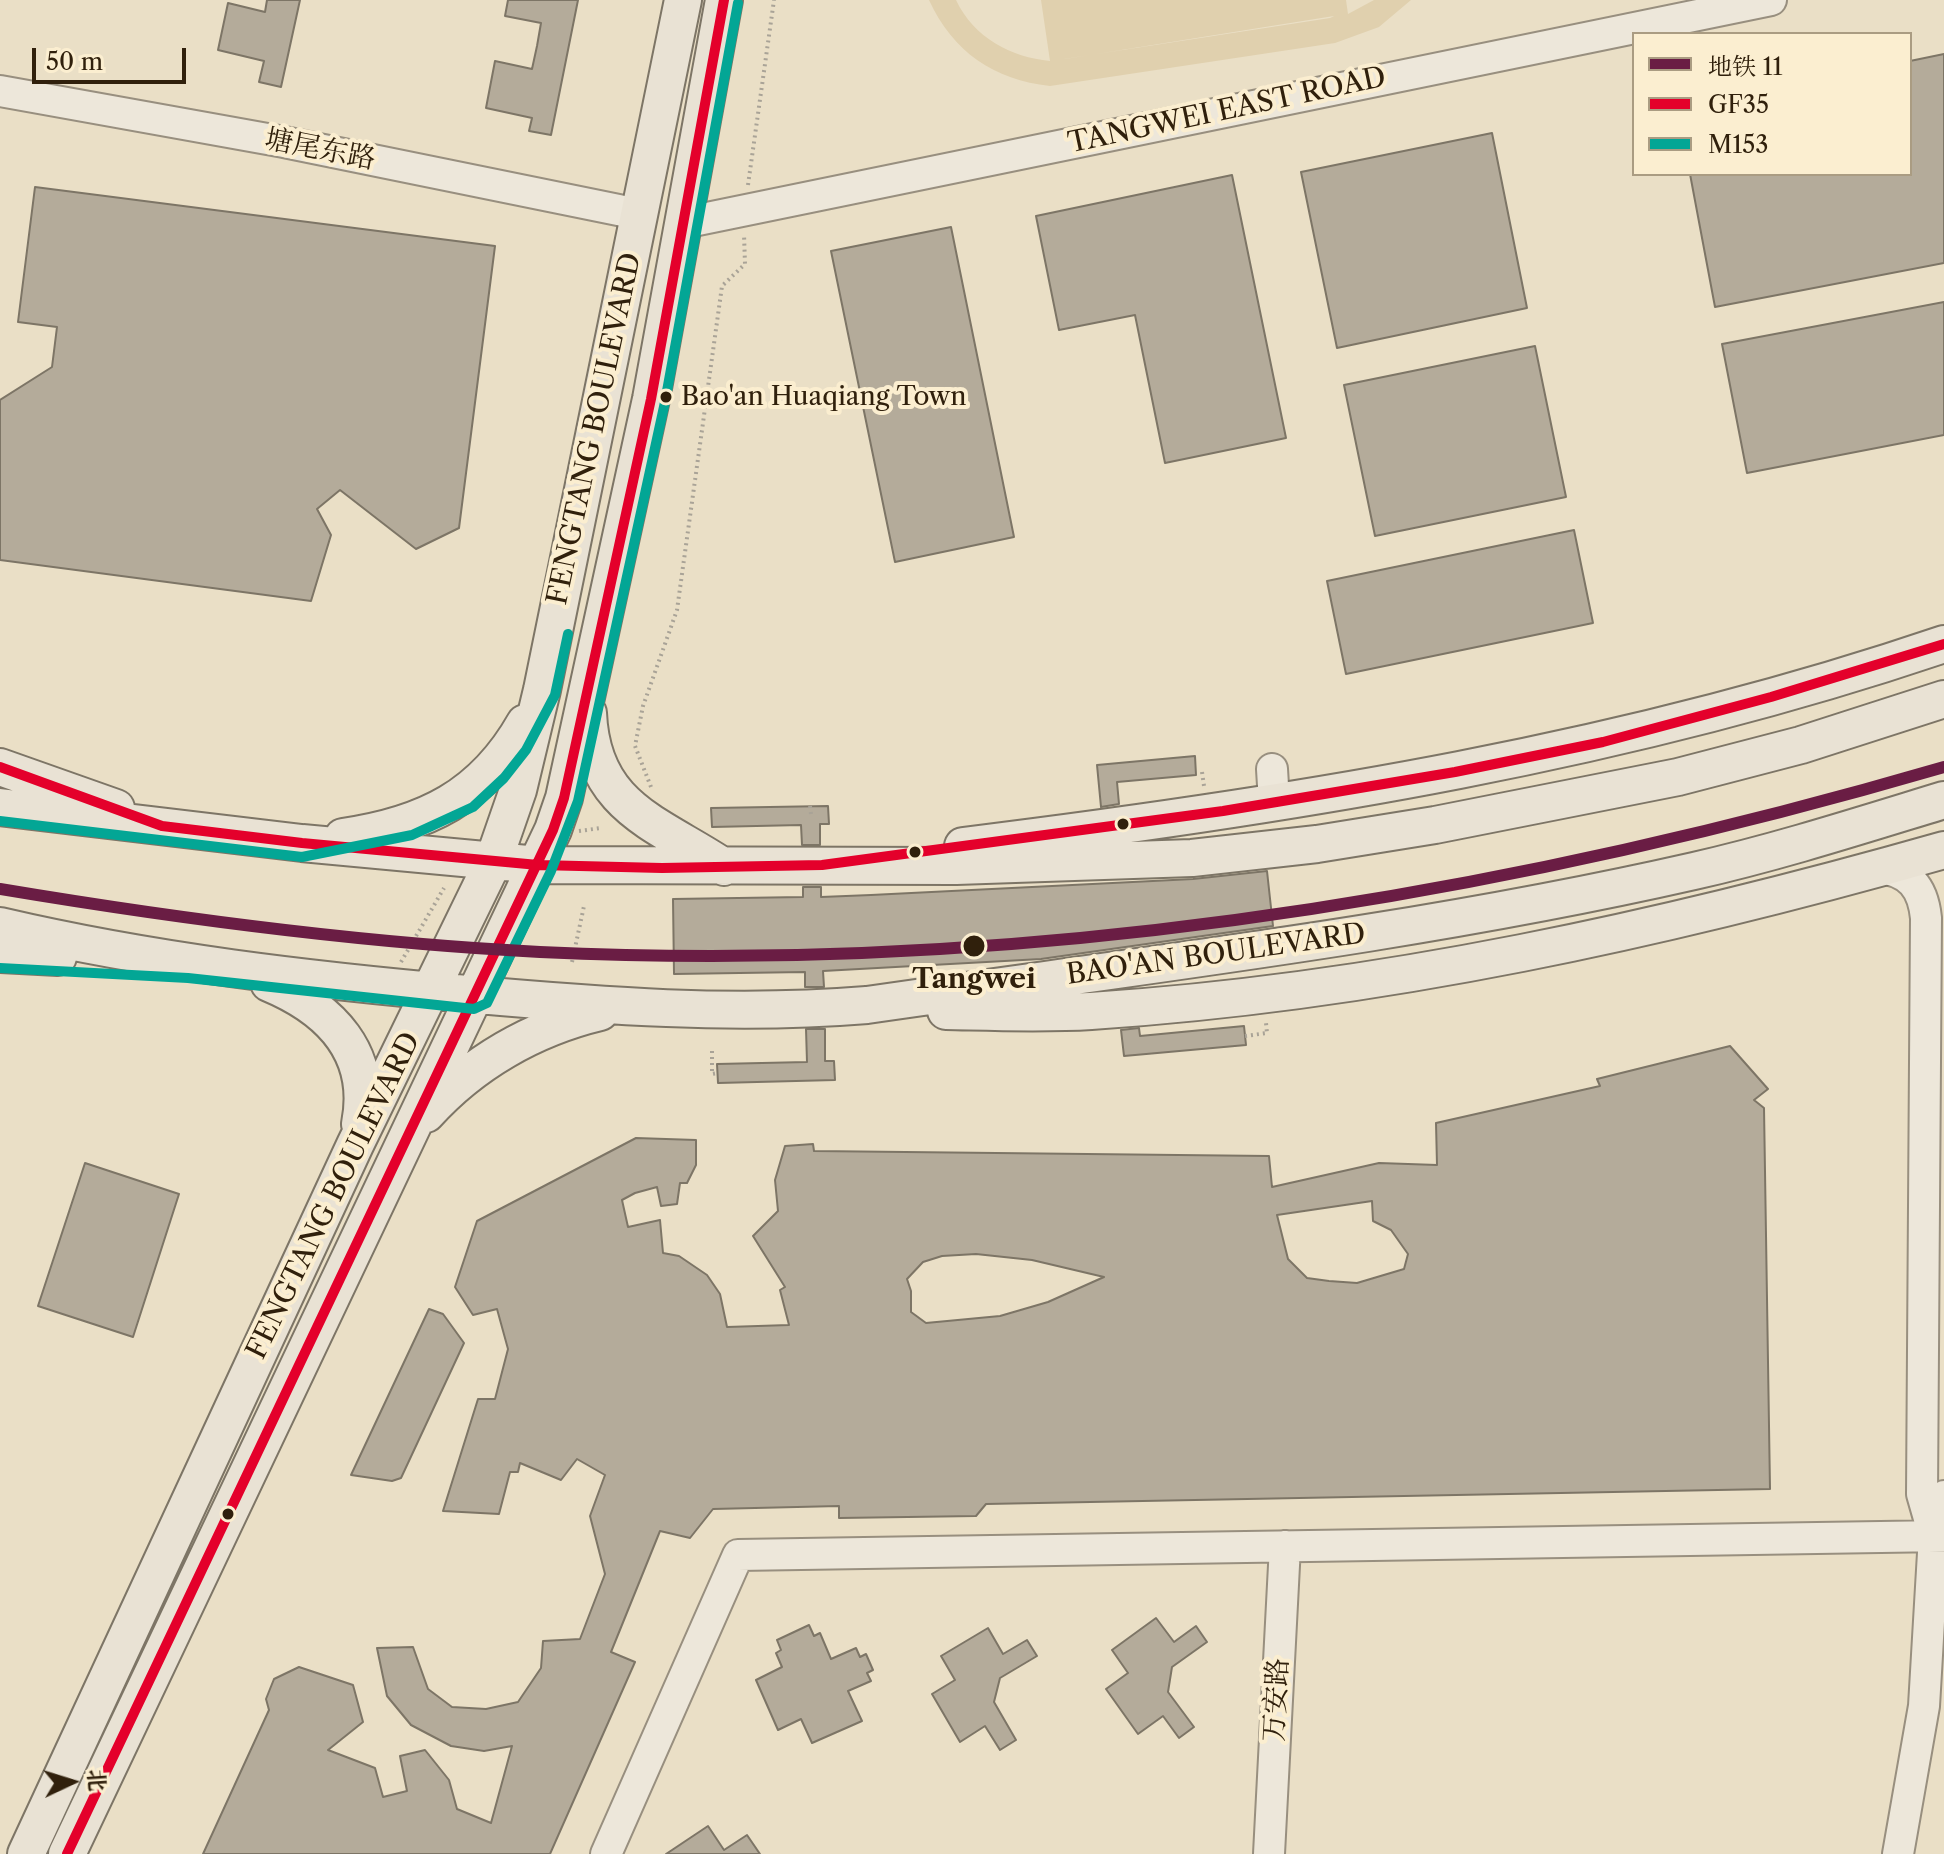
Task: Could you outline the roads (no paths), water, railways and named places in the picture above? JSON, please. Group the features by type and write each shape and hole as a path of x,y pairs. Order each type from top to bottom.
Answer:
{"main road":[{"name":"FENGTANG BOULEVARD","path":"26,1854 355,1145 493,862 518,790 542,690 683,0"},
{"name":"FENGTANG BOULEVARD","path":"67,1854 409,1138 445,1052 538,865 564,798 613,582 724,0"},
{"path":"565,572 613,582"},
{"path":"822,865 1273,786 1455,772 1656,716 1944,644"},
{"path":"302,843 408,822 466,795 493,770 514,742 542,690"},
{"path":"587,694 594,747 616,794 638,817 724,867"},
{"path":"0,807 302,843 538,865 1081,864 1192,858 1317,844 1678,777 1801,745 1944,699"},
{"path":"0,767 162,826"},
{"name":"BAO'AN BOULEVARD","path":"0,926 189,964 432,991 628,1009 804,1010 1265,950 1495,913 1697,871 1944,800"},
{"path":"804,1010 1090,1011 1279,992 1622,934 1944,850"},
{"path":"0,954 189,964"},
{"path":"238,970 316,1007 343,1037 362,1078 363,1108 355,1145"},
{"path":"409,1138 440,1098 496,1055 561,1024 628,1009"}],"street":[{"name":"TANGWEI EAST ROAD","path":"683,223 1771,0"},
{"name":"塘尾东路","path":"0,91 284,142 638,214"},
{"path":"1879,868 1893,869 1912,880 1924,902 1926,918 1922,1494 1939,1536"},
{"path":"1898,1854 1927,1680 1944,1496"},
{"path":"606,1854 738,1555 1939,1536"},
{"name":"万安路","path":"1269,1854 1285,1546"}],"metro line":[{"name":"11","path":"0,889 269,928 472,948 718,956 896,952 1073,939 1250,918 1425,890 1599,855 1773,814 1944,767"}],"place":[{"name":"Bao'an Huaqiang Town","path":"666,397"},
{"name":"Tangwei","path":"974,946"}]}
